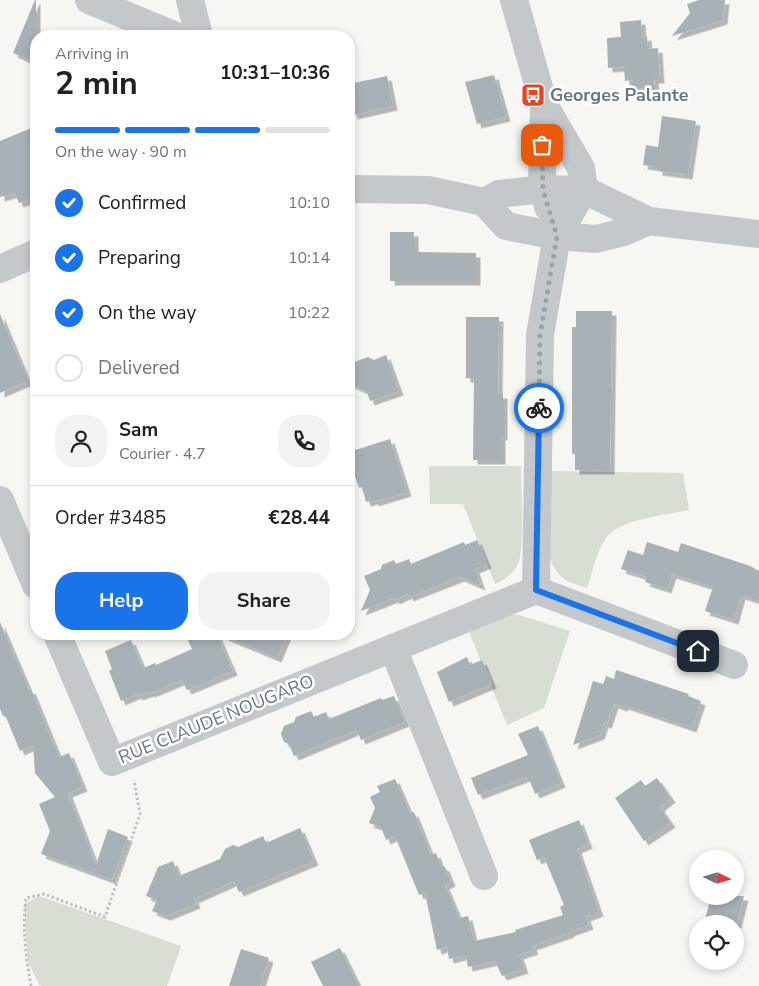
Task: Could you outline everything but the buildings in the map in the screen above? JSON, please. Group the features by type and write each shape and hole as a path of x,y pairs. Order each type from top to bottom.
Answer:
{"street":[{"path":"89,0 162,30"},
{"path":"190,0 198,30"},
{"path":"514,0 544,105 581,168 584,190 557,236 540,335 536,590 734,665"},
{"path":"544,105 543,190 557,236"},
{"path":"355,188 428,190 484,202 506,226 557,236 596,238 624,232 649,221"},
{"path":"484,202 499,194 543,190 584,190 649,221 759,234"},
{"path":"0,269 30,255"},
{"path":"0,500 5,527 30,563"},
{"name":"RUE CLAUDE NOUGARO","path":"60,640 112,762 536,590"},
{"path":"393,648 484,876"}],"path":[{"path":"31,986 23,918 26,898 44,894 105,917 140,814 130,755"}],"shaded area":[{"path":"429,466 521,466 522,532 520,557 516,568 505,579 495,584 463,504 430,504"},
{"path":"550,471 683,473 689,510 642,519 620,527 611,533 604,541 599,552 587,588 564,579 556,571 550,558"},
{"path":"498,614 519,615 570,631 544,708 507,725 467,627"},
{"path":"39,896 181,946 167,986 39,985 28,961 24,904"}],"way so far":[{"path":"539,408 540,335 557,236 543,190 542,145"}],"place":[{"name":"Georges Palante","path":"533,95"}],"route":[{"path":"539,408 536,590 698,651"}]}
